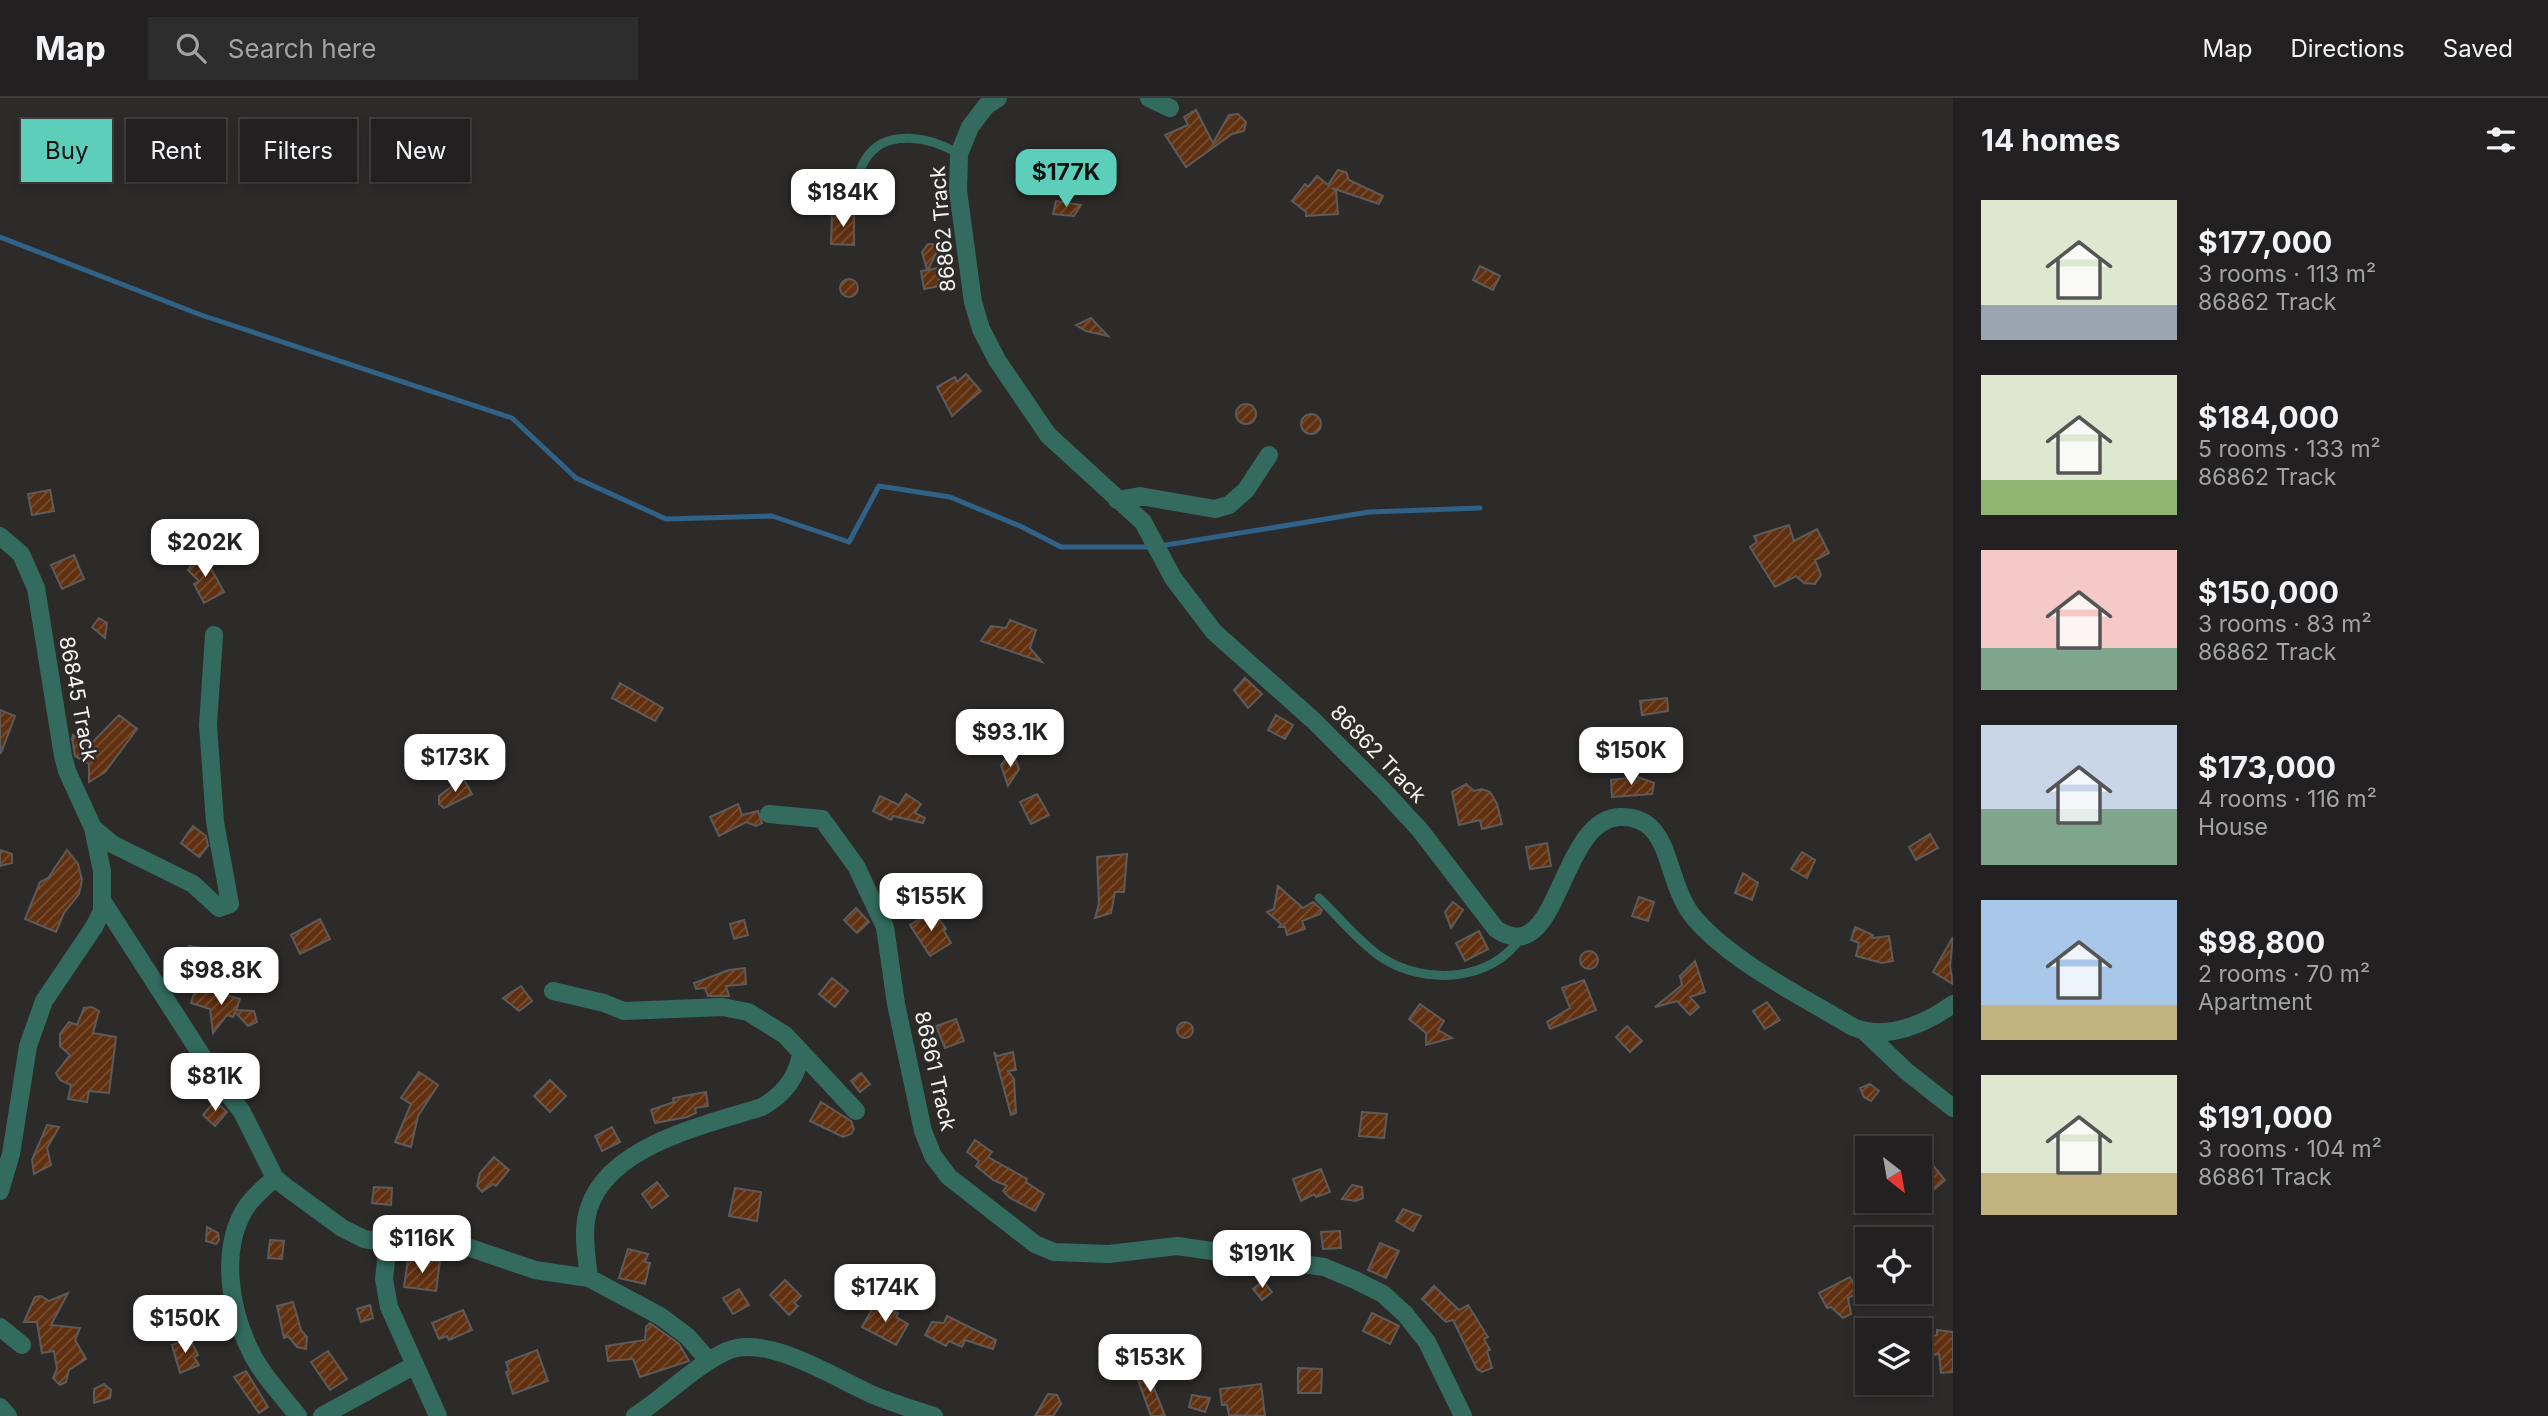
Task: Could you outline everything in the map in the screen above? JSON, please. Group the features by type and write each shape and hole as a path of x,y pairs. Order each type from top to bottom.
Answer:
{"street":[{"name":"86862 Track","path":"998,98 986,106 970,127 958,154 961,216 973,302 981,329 1025,404 1048,435 1143,522 1173,579 1214,632 1348,752 1420,830 1496,929 1507,937 1521,937"},
{"path":"1149,98 1170,108"},
{"path":"1117,500 1140,496 1215,509 1229,506 1246,490 1269,455"},
{"name":"86845 Track","path":"0,536 21,554 36,588 66,771 93,828 102,871 103,902 94,928 44,1001 28,1046 11,1154 0,1191"},
{"path":"93,828 113,844 193,884 219,908 230,904 231,897 215,822 208,725 214,635"},
{"name":"86861 Track","path":"769,814 822,819 856,866 885,927 896,1004 923,1131 933,1156 949,1177 1035,1244 1054,1252 1108,1254 1177,1246 1324,1267 1355,1280 1383,1294 1405,1314 1427,1342 1463,1416"},
{"path":"1521,937 1534,931 1546,917 1571,860 1584,839 1601,823 1618,817 1640,819 1654,829 1663,844 1676,885 1696,920 1767,974 1865,1032 1906,1071 1953,1108"},
{"path":"103,902 217,1079 242,1112 275,1178 342,1228 364,1238 388,1243 453,1242 535,1270 589,1278 660,1316 687,1336 709,1361"},
{"path":"553,991 604,1003 624,1011 737,1008 771,1024 856,1111"},
{"path":"1865,1032 1900,1030 1937,1015 1953,1004"},
{"path":"589,1278 586,1219 596,1193 614,1170 658,1143 762,1107 776,1099 793,1077 801,1052"},
{"path":"275,1178 246,1208 236,1228 230,1251 231,1287 250,1352 298,1416"},
{"path":"388,1243 384,1279 389,1307 438,1416"},
{"path":"0,1327 22,1345"},
{"path":"635,1416 709,1361 730,1350 749,1347 774,1351 880,1398 934,1416"},
{"path":"322,1416 415,1365"},
{"path":"0,1407 8,1416"}],"lane":[{"path":"849,201 866,159 881,146 907,138 923,138 939,142 958,154"},
{"path":"1319,898 1380,957 1421,974 1476,972 1505,957 1521,937"}],"building":[{"path":"1196,110 1213,143 1229,115 1238,114 1246,122 1244,131 1232,134 1186,167 1165,135 1188,125 1184,117"},
{"path":"1086,162 1097,167 1089,187 1077,182"},
{"path":"1338,170 1346,172 1349,180 1383,196 1379,204 1332,188 1336,191 1338,214 1306,216 1306,212 1292,201 1305,184 1308,187 1317,176 1328,185"},
{"path":"1056,201 1081,205 1074,216 1053,214"},
{"path":"832,213 854,214 854,245 831,244"},
{"path":"928,244 933,244 938,249 928,270 937,268 940,286 924,289 921,271 927,270 922,252"},
{"path":"1480,266 1500,276 1493,290 1473,280"},
{"path":"849,279 855,282 858,288 855,294 849,297 843,294 840,288 843,282"},
{"path":"1091,318 1108,336 1086,331 1076,325"},
{"path":"966,374 981,391 952,416 937,387 955,377 957,382"},
{"path":"1246,404 1253,407 1256,414 1253,421 1246,424 1239,421 1236,414 1239,407"},
{"path":"1311,414 1318,417 1321,424 1318,431 1311,434 1304,431 1301,424 1304,417"},
{"path":"50,490 54,511 32,515 28,494"},
{"path":"1789,525 1794,541 1817,529 1829,553 1815,560 1821,575 1815,584 1804,583 1796,576 1775,587 1750,547 1757,542 1754,536"},
{"path":"201,550 224,592 204,603 194,584 199,581 188,570"},
{"path":"74,555 84,579 62,589 51,565"},
{"path":"99,618 107,623 105,638 92,627"},
{"path":"1010,620 1036,630 1030,648 1042,662 981,641 991,626 1006,628"},
{"path":"1245,678 1262,694 1248,708 1234,690"},
{"path":"620,683 663,708 655,721 612,698"},
{"path":"1667,698 1668,711 1642,715 1640,701"},
{"path":"0,710 15,716 1,753 0,753"},
{"path":"119,715 137,729 105,772 89,782 89,764 75,756 73,735 90,745"},
{"path":"1276,715 1293,725 1285,739 1268,730"},
{"path":"1015,758 1019,769 1008,786 1001,765 1006,759"},
{"path":"1638,777 1654,783 1652,794 1612,797 1611,780"},
{"path":"463,778 472,794 444,808 439,804 439,796"},
{"path":"1466,784 1474,791 1482,789 1490,792 1497,804 1502,824 1482,829 1480,820 1459,825 1452,792"},
{"path":"906,794 921,804 915,813 925,818 923,823 893,816 891,820 873,811 880,796 899,805"},
{"path":"1037,794 1049,815 1031,824 1020,802"},
{"path":"738,804 742,815 758,811 762,823 756,826 746,822 719,836 710,817"},
{"path":"193,826 206,836 208,846 199,857 181,843"},
{"path":"1930,834 1938,848 1916,860 1909,847"},
{"path":"1547,843 1551,866 1530,869 1526,847"},
{"path":"0,850 12,854 12,863 0,866"},
{"path":"67,850 78,864 82,880 79,894 64,913 56,932 25,919 40,882 48,878"},
{"path":"1802,852 1815,860 1807,878 1791,869"},
{"path":"1127,854 1124,892 1115,892 1111,913 1095,918 1099,904 1097,857"},
{"path":"1743,873 1758,883 1752,900 1735,893"},
{"path":"920,881 927,893 913,901 906,890"},
{"path":"1278,886 1303,908 1313,902 1322,910 1320,914 1302,921 1305,929 1287,935 1285,927 1279,927 1281,924 1267,912 1274,909"},
{"path":"1639,897 1654,902 1648,921 1632,916"},
{"path":"1453,902 1463,910 1451,928 1445,912"},
{"path":"856,908 869,922 857,933 844,920"},
{"path":"933,910 946,929 944,931 951,943 930,956 910,925"},
{"path":"320,919 330,939 300,954 291,935"},
{"path":"744,920 748,935 734,939 730,924"},
{"path":"1855,927 1873,935 1872,938 1889,936 1893,961 1882,963 1856,956 1859,943 1851,940"},
{"path":"1479,931 1488,949 1465,961 1456,943"},
{"path":"1953,937 1950,966 1953,984 1933,972"},
{"path":"189,946 209,949 207,965 186,962"},
{"path":"1589,951 1595,954 1598,960 1595,966 1589,969 1583,966 1580,960 1583,954"},
{"path":"1695,961 1705,992 1690,997 1699,1007 1690,1015 1677,1001 1655,1007 1682,985 1680,976"},
{"path":"745,968 746,984 726,986 729,996 708,996 705,988 696,989 694,983 729,970"},
{"path":"832,978 848,991 835,1007 819,994"},
{"path":"1584,980 1596,1010 1550,1029 1547,1022 1570,1008 1562,988"},
{"path":"521,986 532,1001 519,1011 503,998"},
{"path":"196,987 240,999 236,1010 254,1011 257,1022 248,1026 235,1012 233,1017 227,1015 213,1033 210,1009 191,1003"},
{"path":"1767,1002 1780,1020 1765,1029 1753,1011"},
{"path":"1420,1004 1444,1021 1438,1030 1452,1038 1426,1045 1426,1033 1409,1019"},
{"path":"92,1007 99,1011 93,1033 116,1037 109,1093 89,1091 87,1102 68,1099 71,1085 60,1080 56,1073 70,1055 60,1046 60,1034 69,1022 77,1025 84,1008"},
{"path":"956,1019 964,1041 945,1048 936,1026"},
{"path":"1182,1022 1188,1022 1193,1030 1191,1036 1182,1038 1177,1033 1177,1027"},
{"path":"1627,1026 1642,1041 1630,1052 1616,1037"},
{"path":"994,1052 997,1056 1013,1052 1016,1070 1008,1071 1014,1079 1016,1113 1011,1115"},
{"path":"419,1072 438,1085 418,1116 411,1147 395,1142 411,1104 401,1098"},
{"path":"861,1073 870,1084 860,1092 851,1081"},
{"path":"550,1080 566,1096 550,1112 534,1096"},
{"path":"1870,1084 1879,1091 1871,1101 1864,1097 1860,1088"},
{"path":"706,1092 708,1106 695,1108 696,1113 687,1117 655,1123 651,1110 674,1102 673,1098"},
{"path":"215,1101 227,1112 215,1126 203,1115"},
{"path":"821,1102 851,1121 854,1129 851,1134 843,1137 810,1121"},
{"path":"1362,1112 1387,1114 1384,1138 1359,1136"},
{"path":"47,1125 59,1127 47,1148 51,1165 34,1174 32,1160"},
{"path":"612,1127 620,1142 602,1151 595,1136"},
{"path":"975,1140 992,1152 988,1157 1027,1179 1026,1182 1044,1194 1035,1211 1010,1198 1003,1191 1007,1186 993,1180 976,1166 979,1161 967,1152"},
{"path":"494,1157 509,1170 496,1186 493,1184 482,1192 477,1186 480,1173"},
{"path":"1932,1164 1945,1180 1932,1191"},
{"path":"1321,1169 1330,1192 1316,1197 1314,1194 1301,1201 1293,1179"},
{"path":"657,1182 668,1196 652,1208 642,1194"},
{"path":"1352,1185 1362,1187 1363,1198 1356,1201 1342,1199"},
{"path":"374,1187 392,1188 391,1205 372,1203"},
{"path":"735,1188 761,1192 757,1221 729,1216"},
{"path":"1403,1209 1421,1216 1413,1231 1396,1221"},
{"path":"207,1227 218,1233 219,1240 216,1244 206,1241"},
{"path":"1340,1231 1341,1248 1323,1249 1321,1232"},
{"path":"270,1240 284,1241 282,1259 268,1258"},
{"path":"1380,1243 1399,1251 1386,1278 1368,1270"},
{"path":"628,1249 648,1254 645,1262 650,1263 645,1284 619,1278"},
{"path":"408,1259 440,1261 436,1291 404,1287"},
{"path":"1850,1277 1855,1287 1855,1294 1848,1298 1851,1314 1843,1318 1831,1307 1827,1308 1819,1293"},
{"path":"785,1280 801,1296 794,1303 798,1306 789,1315 770,1295"},
{"path":"1263,1281 1272,1292 1262,1300 1253,1289"},
{"path":"1434,1286 1459,1310 1468,1305 1488,1337 1484,1339 1490,1350 1487,1351 1492,1368 1482,1372 1477,1369 1453,1320 1446,1322 1422,1299"},
{"path":"739,1289 749,1305 733,1314 723,1298"},
{"path":"68,1293 51,1325 80,1328 75,1340 86,1359 69,1370 66,1382 60,1385 53,1378 57,1369 54,1351 42,1353 37,1322 24,1322 35,1297 41,1296 49,1301"},
{"path":"293,1302 301,1330 307,1337 306,1349 297,1347 288,1336 284,1338 277,1306"},
{"path":"875,1304 898,1313 896,1317 908,1324 896,1345 862,1327"},
{"path":"370,1305 373,1318 361,1322 357,1309"},
{"path":"463,1310 472,1330 449,1340 447,1336 439,1339 432,1323"},
{"path":"1372,1313 1399,1326 1390,1344 1363,1331"},
{"path":"947,1316 996,1340 993,1349 965,1340 962,1347 949,1341 946,1346 925,1335 932,1322 944,1323"},
{"path":"650,1323 679,1344 689,1361 640,1377 633,1359 608,1361 606,1346 645,1340 646,1327"},
{"path":"1937,1330 1953,1332 1953,1372 1941,1373 1939,1354 1932,1355 1932,1336 1937,1335"},
{"path":"190,1338 198,1355 194,1357 199,1365 180,1373 172,1345"},
{"path":"537,1350 548,1381 513,1394 506,1372 509,1371 506,1362"},
{"path":"328,1351 347,1379 330,1390 311,1362"},
{"path":"1298,1368 1322,1369 1321,1393 1298,1393"},
{"path":"1147,1370 1165,1416 1151,1416 1136,1374"},
{"path":"246,1371 268,1407 259,1413 234,1377"},
{"path":"104,1384 111,1390 110,1398 94,1403 94,1389"},
{"path":"1261,1384 1265,1416 1229,1415 1227,1405 1222,1405 1220,1389"},
{"path":"1048,1394 1057,1395 1061,1404 1053,1416 1035,1416"},
{"path":"1192,1395 1210,1398 1205,1412 1189,1407"}],"waterway":[{"path":"0,237 201,315 512,418 576,478 666,519 772,516 849,542 879,486 950,497 1020,526 1061,547 1151,547"},
{"path":"1160,546 1369,512 1480,508"}]}
